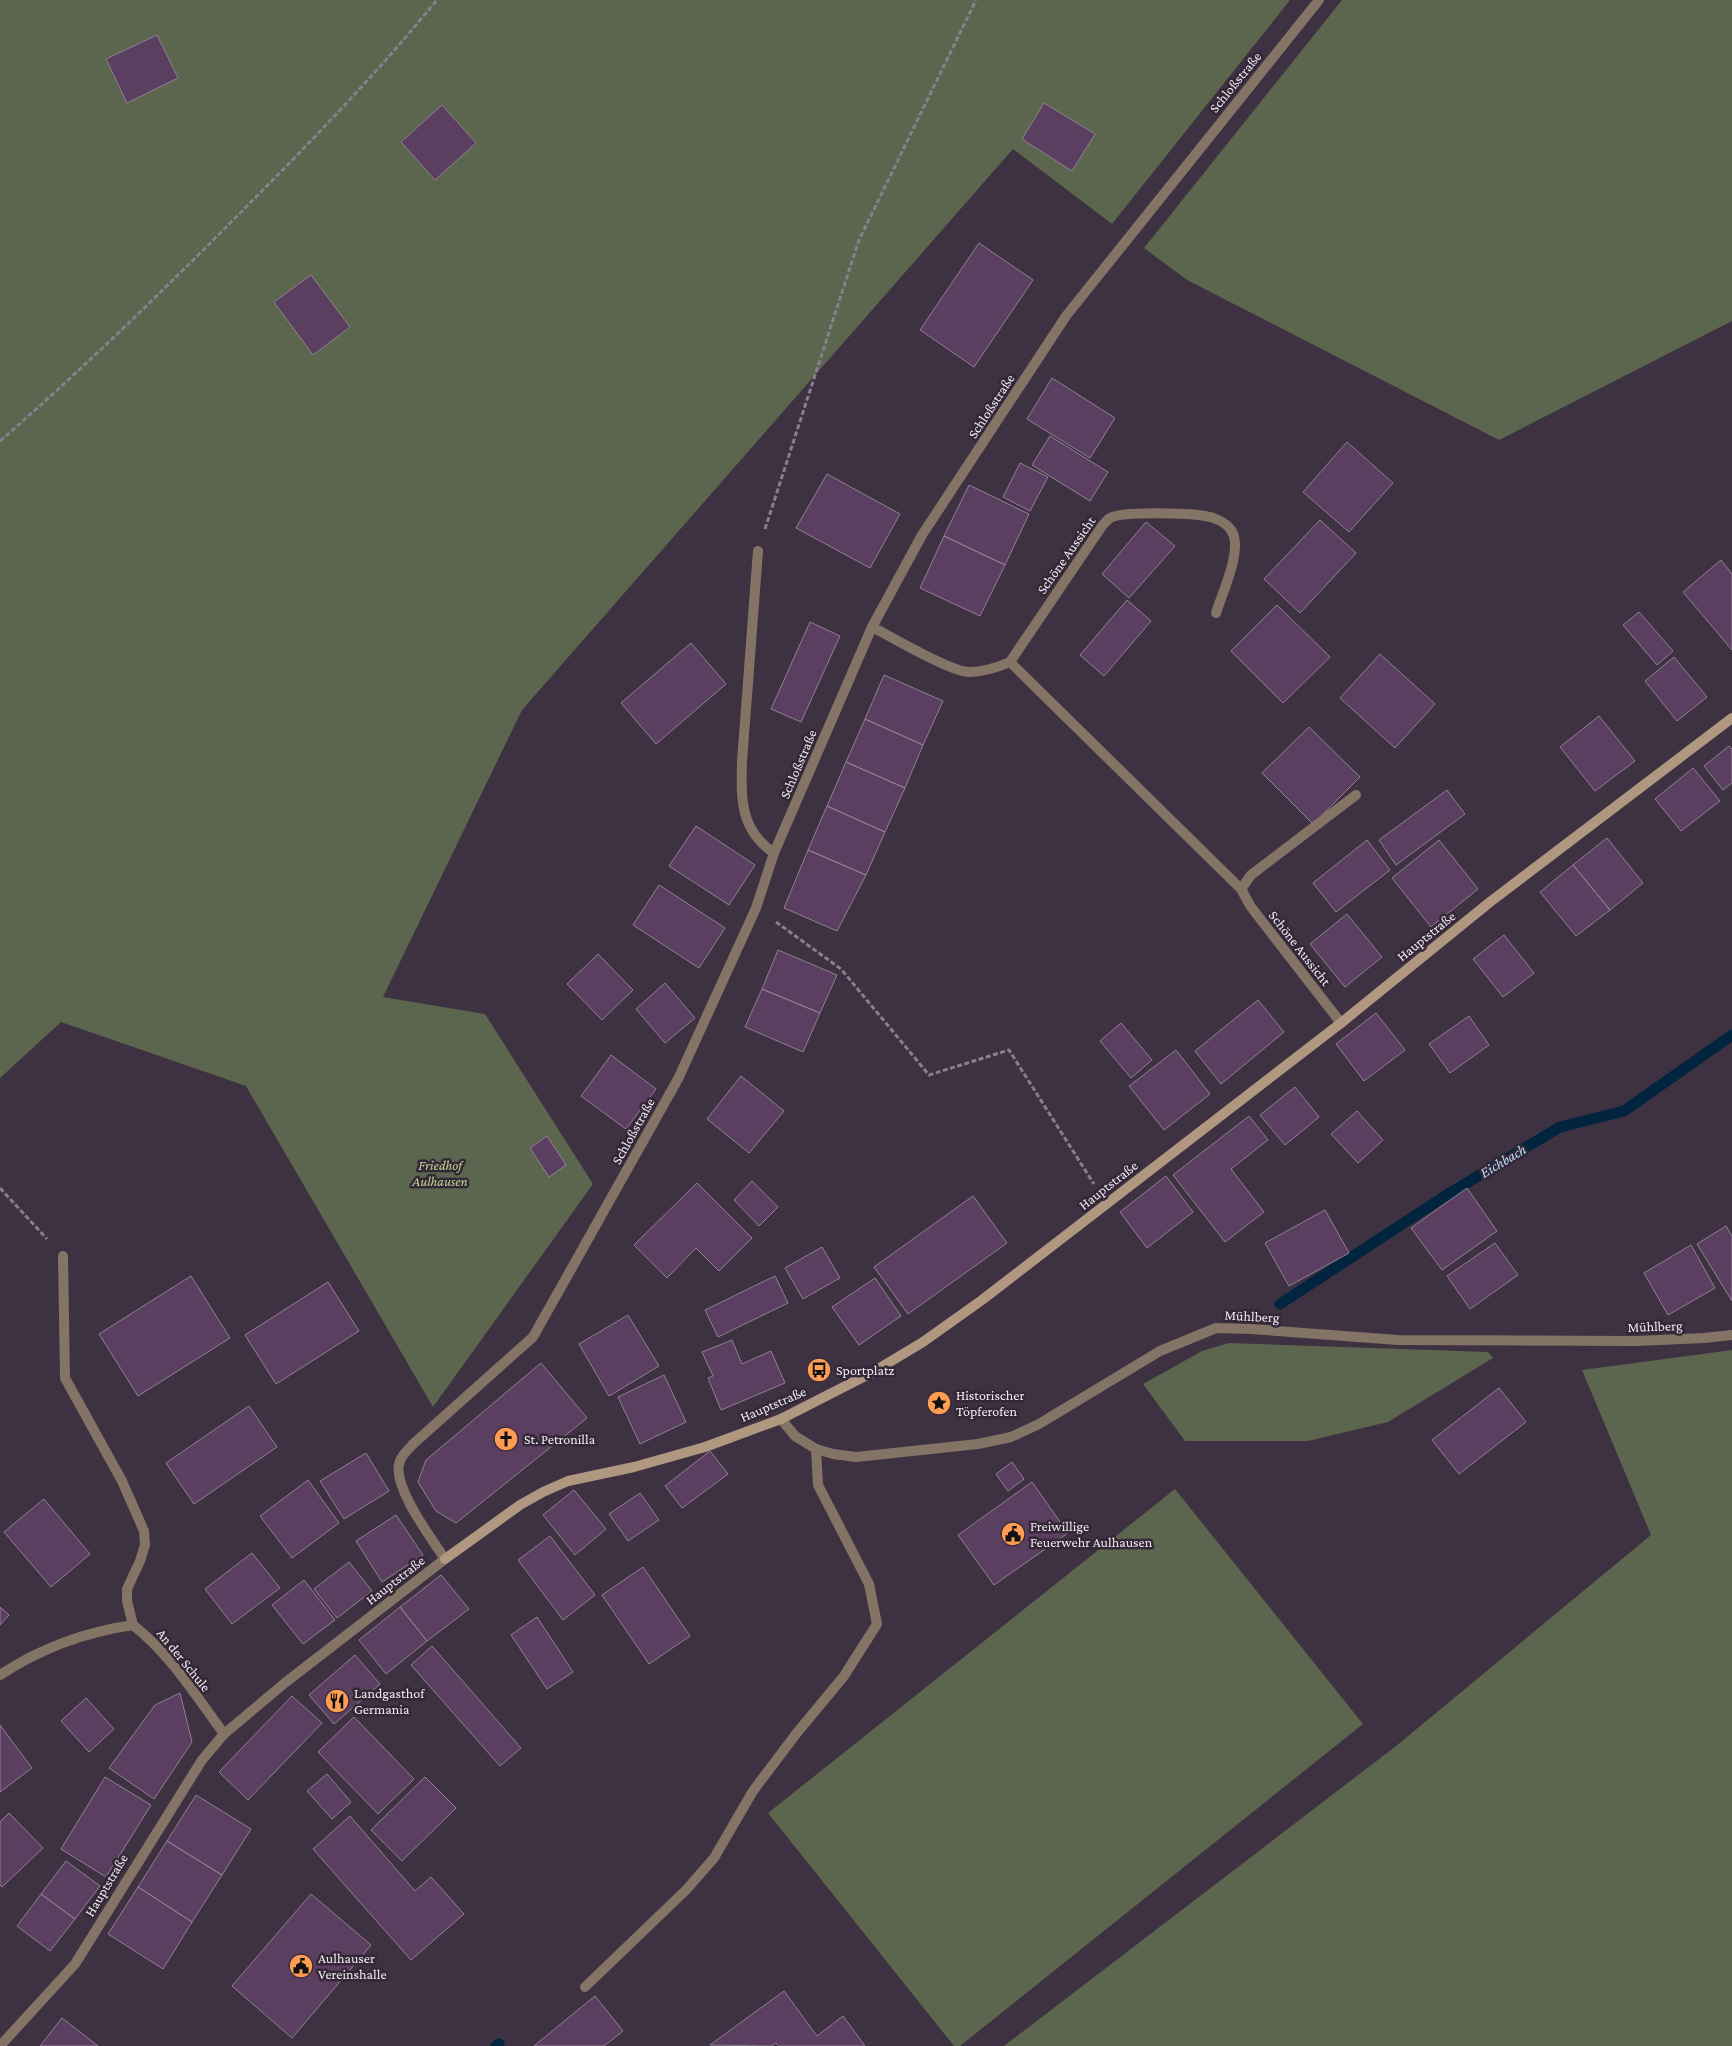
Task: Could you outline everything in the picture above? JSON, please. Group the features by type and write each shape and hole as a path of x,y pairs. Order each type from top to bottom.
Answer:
{"main road":[{"name":"Hauptstraße","path":"445,1559 520,1505 543,1492 568,1481 634,1467 696,1450 781,1419 873,1372 923,1342 982,1300 1107,1204 1341,1023 1490,902 1732,718"}],"street":[{"name":"Schloßstraße","path":"445,1559 406,1499 400,1477 400,1461 412,1445 533,1337 678,1079 756,908 774,853 872,627 922,535 1066,316 1318,0"},
{"name":"Schöne Aussicht","path":"1216,614 1234,559 1236,542 1231,529 1219,520 1206,516 1126,514 1110,518 1102,526 1010,662 1241,889 1251,907 1341,1023"},
{"path":"758,551 741,795 746,819 754,836 763,846 774,853"},
{"path":"872,627 949,666 966,672 987,671 1010,662"},
{"path":"1241,889 1251,874 1356,795"},
{"path":"0,1675 70,1638 105,1629 133,1625 127,1601 127,1589 145,1545 144,1531 122,1481 65,1378 63,1256"},
{"name":"Mühlberg","path":"781,1419 795,1436 816,1449 833,1454 856,1457 978,1444 1011,1437 1039,1424 1160,1352 1216,1328 1398,1340 1637,1341 1732,1335"},
{"path":"584,1987 686,1890 714,1858 753,1791 796,1734 844,1676 877,1624 869,1584 818,1485 816,1449"},
{"name":"Hauptstraße","path":"0,2046 75,1964 196,1768 224,1734 286,1682 445,1559"},
{"name":"An der Schule","path":"133,1625 150,1638 176,1667 224,1734"}],"path":[{"path":"0,441 72,378 174,280 304,148 411,32 437,0"},
{"path":"758,551 859,240 976,0"},
{"path":"756,908 841,969 929,1075 1009,1050 1107,1204"},
{"path":"0,1188 63,1256"}],"green space":[{"name":"Friedhof Aulhausen","path":"0,0 1290,0 1112,224 1013,149 522,710 383,997 485,1014 593,1184 433,1407 246,1086 61,1022 0,1078"},
{"path":"1342,0 1732,0 1732,321 1499,440 1187,280 1144,248"},
{"path":"1229,1343 1488,1352 1493,1358 1388,1422 1308,1441 1185,1441 1143,1384 1202,1351"},
{"path":"1732,1350 1732,2046 1004,2046 1396,1746 1651,1535 1582,1370"},
{"path":"1175,1489 1363,1724 960,2046 954,2046 768,1813"}],"building":[{"path":"157,35 178,78 127,103 106,59"},
{"path":"1044,103 1095,134 1072,171 1022,139"},
{"path":"442,105 476,143 435,180 401,142"},
{"path":"979,243 1033,280 974,367 920,330"},
{"path":"311,275 350,327 313,355 274,302"},
{"path":"1052,378 1115,418 1090,458 1027,419"},
{"path":"1050,436 1108,472 1090,501 1032,465"},
{"path":"1347,442 1393,483 1349,532 1303,492"},
{"path":"1020,463 1048,477 1030,511 1003,497"},
{"path":"827,474 900,514 870,568 796,528"},
{"path":"969,485 1029,514 1005,565 944,536"},
{"path":"1320,520 1356,553 1300,613 1264,579"},
{"path":"1146,522 1175,546 1129,598 1102,574"},
{"path":"944,536 1005,565 980,616 920,588"},
{"path":"1721,560 1732,574 1732,650 1683,592"},
{"path":"1127,600 1151,621 1104,676 1080,655"},
{"path":"1277,605 1330,657 1283,703 1231,651"},
{"path":"1639,612 1673,651 1657,665 1623,625"},
{"path":"810,622 840,636 801,722 771,709"},
{"path":"691,643 726,684 656,744 621,703"},
{"path":"1380,654 1435,704 1395,748 1340,698"},
{"path":"1674,657 1707,697 1677,721 1645,681"},
{"path":"884,675 943,701 923,745 865,719"},
{"path":"1599,716 1635,761 1595,791 1560,747"},
{"path":"865,719 923,745 905,788 846,762"},
{"path":"1309,727 1360,777 1313,824 1262,773"},
{"path":"1729,746 1732,749 1732,783 1723,790 1704,766"},
{"path":"846,762 905,788 885,832 827,806"},
{"path":"1693,768 1720,801 1681,831 1655,799"},
{"path":"1447,790 1465,814 1396,865 1379,840"},
{"path":"827,806 885,832 866,875 808,850"},
{"path":"696,826 755,865 729,905 669,866"},
{"path":"1607,838 1643,883 1610,910 1573,865"},
{"path":"1367,840 1390,870 1336,912 1313,883"},
{"path":"1439,840 1478,889 1431,927 1392,878"},
{"path":"808,850 866,875 837,931 784,908"},
{"path":"1573,865 1610,910 1576,936 1540,892"},
{"path":"659,885 725,928 699,968 633,925"},
{"path":"1347,914 1382,957 1345,987 1310,944"},
{"path":"1504,935 1534,973 1503,997 1473,959"},
{"path":"778,950 837,975 820,1013 762,989"},
{"path":"598,954 633,990 602,1020 567,984"},
{"path":"665,983 695,1018 665,1043 636,1009"},
{"path":"762,989 820,1013 803,1052 745,1027"},
{"path":"1258,1000 1284,1032 1221,1084 1195,1051"},
{"path":"1376,1013 1405,1050 1364,1081 1336,1044"},
{"path":"1469,1016 1489,1045 1450,1073 1429,1044"},
{"path":"1121,1023 1152,1060 1131,1078 1100,1041"},
{"path":"1176,1050 1210,1094 1164,1130 1129,1086"},
{"path":"611,1055 656,1089 626,1129 581,1096"},
{"path":"741,1076 784,1111 749,1153 707,1119"},
{"path":"1295,1087 1319,1117 1285,1145 1260,1115"},
{"path":"1357,1111 1383,1140 1358,1163 1331,1134"},
{"path":"1249,1116 1268,1140 1231,1169 1264,1212 1225,1242 1173,1175"},
{"path":"547,1136 566,1165 549,1177 530,1148"},
{"path":"1166,1176 1193,1212 1147,1248 1120,1212"},
{"path":"752,1181 778,1207 759,1226 734,1200"},
{"path":"697,1183 752,1238 719,1271 696,1248 667,1278 634,1245"},
{"path":"1467,1188 1497,1231 1442,1270 1411,1228"},
{"path":"973,1196 1007,1243 908,1314 874,1267"},
{"path":"1325,1210 1349,1253 1289,1286 1265,1243"},
{"path":"1726,1226 1732,1236 1732,1301 1697,1244"},
{"path":"1495,1243 1518,1275 1470,1309 1447,1276"},
{"path":"1691,1245 1715,1288 1668,1315 1644,1273"},
{"path":"822,1247 840,1278 803,1299 785,1268"},
{"path":"191,1276 230,1338 138,1396 99,1334"},
{"path":"775,1276 788,1303 718,1337 705,1310"},
{"path":"875,1278 901,1316 859,1345 832,1307"},
{"path":"328,1282 359,1331 276,1384 245,1335"},
{"path":"628,1315 659,1366 609,1396 579,1344"},
{"path":"732,1340 742,1364 771,1351 785,1383 721,1410 708,1378 713,1376 702,1352"},
{"name":"St. Petronilla","path":"541,1363 587,1418 456,1523 436,1511 418,1482 426,1460"},
{"path":"664,1375 686,1422 640,1444 618,1397"},
{"path":"1499,1388 1526,1422 1459,1474 1432,1440"},
{"path":"249,1406 277,1447 194,1504 166,1463"},
{"path":"710,1451 728,1474 682,1508 665,1486"},
{"path":"366,1453 389,1491 344,1519 320,1481"},
{"path":"1012,1462 1024,1479 1008,1491 996,1474"},
{"path":"308,1480 339,1523 292,1558 260,1516"},
{"name":"Freiwillige Feuerwehr Aulhausen","path":"1032,1482 1068,1533 994,1585 958,1535"},
{"path":"574,1490 606,1529 575,1555 543,1515"},
{"path":"640,1493 659,1520 628,1541 609,1514"},
{"path":"44,1499 90,1554 51,1587 4,1532"},
{"path":"396,1515 423,1555 382,1582 356,1541"},
{"path":"550,1536 595,1595 563,1620 518,1560"},
{"path":"252,1553 280,1588 232,1624 205,1589"},
{"path":"349,1562 372,1591 337,1618 314,1589"},
{"path":"643,1567 690,1636 649,1664 602,1595"},
{"path":"441,1575 469,1609 427,1641 400,1607"},
{"path":"304,1580 335,1620 303,1644 272,1605"},
{"path":"0,1607 9,1615 0,1625"},
{"path":"400,1607 427,1641 386,1674 359,1640"},
{"path":"537,1617 573,1672 547,1689 511,1635"},
{"path":"432,1646 521,1748 500,1766 411,1665"},
{"path":"355,1655 380,1684 334,1724 309,1695"},
{"path":"180,1693 192,1742 154,1799 109,1768 155,1705"},
{"path":"292,1696 322,1723 248,1800 219,1772"},
{"path":"86,1698 114,1729 89,1752 61,1721"},
{"path":"354,1717 414,1779 378,1814 318,1752"},
{"path":"0,1725 32,1768 0,1792"},
{"path":"327,1774 351,1802 332,1819 307,1791"},
{"path":"105,1777 151,1805 106,1877 61,1849"},
{"path":"425,1777 456,1808 402,1861 371,1830"},
{"path":"196,1795 251,1829 222,1875 167,1841"},
{"path":"9,1813 43,1848 2,1887 0,1885 0,1822"},
{"path":"350,1816 415,1891 431,1877 464,1914 411,1960 313,1849"},
{"path":"167,1841 222,1875 192,1922 138,1887"},
{"path":"66,1861 100,1886 75,1919 41,1894"},
{"path":"138,1887 192,1922 163,1969 108,1934"},
{"path":"41,1894 75,1919 50,1951 17,1926"},
{"name":"Aulhauser Vereinshalle","path":"311,1894 371,1945 292,2038 232,1986"},
{"path":"784,1991 817,2036 843,2016 865,2046 779,2046 776,2043 772,2046 710,2045"},
{"path":"595,1996 623,2031 604,2046 534,2046"},
{"path":"62,2018 98,2046 40,2046"}],"waterway":[{"name":"Eichbach","path":"1280,1304 1445,1196 1560,1127 1624,1111 1732,1035"}],"place":[{"name":"Sportplatz","path":"819,1370"},
{"name":"Historischer Töpferofen","path":"939,1403"},
{"name":"St. Petronilla","path":"506,1439"},
{"name":"Freiwillige Feuerwehr Aulhausen","path":"1013,1534"},
{"name":"Landgasthof Germania","path":"337,1701"},
{"name":"Aulhauser Vereinshalle","path":"301,1966"}]}
